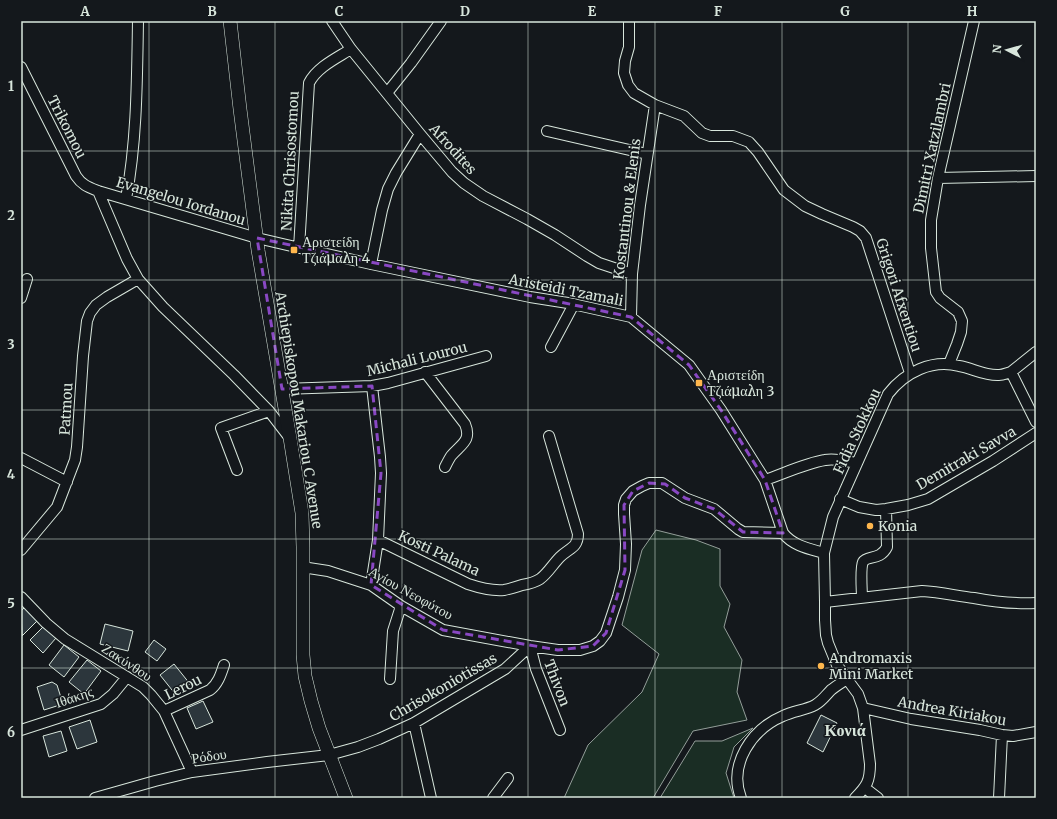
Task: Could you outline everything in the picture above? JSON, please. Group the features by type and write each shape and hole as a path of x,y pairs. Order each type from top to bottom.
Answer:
{"main road":[{"name":"Archiepiskopou Makariou C Avenue","path":"230,21 257,238 302,513 303,655 305,676 319,728 346,798"}],"street":[{"path":"126,199 135,120 138,21"},
{"name":"Afrodites","path":"332,21 351,49 420,134 452,172 464,183 483,196 555,235 599,263 632,274"},
{"path":"387,93 411,63 441,21"},
{"path":"629,21 630,39 624,73 628,85 634,93 655,105"},
{"name":"Dimitri Xatzilambri","path":"949,364 957,344 962,321 958,312 940,298 936,292 931,248 931,220 938,178 974,21"},
{"name":"Nikita Chrisostomou","path":"299,248 309,83 311,78 320,69 351,49"},
{"name":"Trikomou","path":"21,67 24,80 76,176 88,187 98,191"},
{"name":"Grigori Afxentiou","path":"655,105 684,116 702,133 710,136 733,136 749,142 758,152 784,190 805,206 853,227 866,238 910,374"},
{"name":"Kostantinou & Elenis","path":"631,317 632,274 640,205 655,105"},
{"path":"547,131 647,154"},
{"path":"371,264 382,210 388,189 420,134"},
{"path":"938,178 1036,176"},
{"path":"98,191 127,259 138,279 163,307 269,411 290,438"},
{"name":"Evangelou Iordanou","path":"98,191 257,238"},
{"name":"Aristeidi Tzamali","path":"257,238 371,264 530,297 574,304 631,317 689,365 721,410 765,480 783,533"},
{"path":"21,298 27,279"},
{"name":"Patmou","path":"21,550 57,507 75,460 82,356 88,317 96,305 138,279"},
{"path":"551,347 574,304"},
{"path":"1036,352 1011,372 1036,422"},
{"name":"Michali Lourou","path":"282,388 372,386 486,356"},
{"name":"Fidia Stokkou","path":"865,788 870,764 863,708 858,694 846,679 837,664 828,643 824,620 826,602 824,553 832,517 888,394 898,383 919,369 949,364 991,375 1011,372"},
{"path":"426,372 467,430 467,439 452,456 445,467"},
{"path":"371,585 378,540 381,473 372,386"},
{"path":"237,470 222,428 269,411"},
{"name":"Demitraki Savva","path":"840,499 876,510 908,505 933,496 993,461 1036,433"},
{"name":"Kosti Palama","path":"378,540 468,584 478,587 490,590 504,590 535,582 544,576 562,555 574,546 578,539 578,534 549,436"},
{"path":"21,458 67,482"},
{"path":"765,480 825,460 845,460 856,463"},
{"path":"530,646 558,650 580,650 593,646 600,641 606,633 626,570 624,505 626,500 634,491 649,483 665,484 685,498 714,509 743,532 783,533 792,542 824,553"},
{"path":"862,598 863,563 866,560 880,556 887,547 886,509"},
{"name":"Αγίου Νεοφύτου","path":"302,567 328,571 371,585 401,606 444,630 530,646"},
{"path":"826,602 934,592 975,599 1036,603"},
{"name":"Ζακύνθου","path":"21,597 46,623 65,639 143,687 151,695 164,711 192,772"},
{"path":"390,679 393,631 401,606"},
{"name":"Chrisokoniotissas","path":"329,755 358,748 414,723 505,669 530,646"},
{"name":"Thivon","path":"530,646 536,669 560,730"},
{"name":"Lerou","path":"164,711 214,687 224,665"},
{"name":"Ιθάκης","path":"21,730 101,704 113,694 127,677"},
{"path":"741,798 737,782 737,771 746,748 756,735 774,720 782,716 816,705 835,686 846,679"},
{"name":"Andrea Kiriakou","path":"863,708 911,719 1002,735 1013,736 1036,732"},
{"path":"414,723 431,798"},
{"path":"999,798 1002,735"},
{"name":"Ρόδου","path":"95,798 192,772 329,755"},
{"path":"493,798 508,778"},
{"path":"856,798 865,788 878,798"}],"highlighted area":[{"path":"257,238 631,317 689,365 721,410 765,480 783,533 743,532 714,509 685,498 665,484 649,483 633,491 624,505 625,570 606,633 593,646 558,650 443,630 371,585 381,473 372,386 282,389"}],"green space":[{"path":"656,530 696,540 720,549 720,586 730,604 724,627 742,660 737,692 747,720 693,731 653,798 564,798 588,745 642,692 659,654 622,625 642,550"},
{"path":"753,728 734,747 726,773 734,798 660,798 695,741 722,741"}],"building":[{"path":"24,608 37,621 22,636 21,611"},
{"path":"105,624 133,631 128,651 100,644"},
{"path":"44,626 56,638 43,653 30,640"},
{"path":"154,640 166,649 157,661 145,652"},
{"path":"64,645 79,657 64,677 49,665"},
{"path":"87,660 101,671 84,694 69,682"},
{"path":"174,664 190,684 176,695 160,675"},
{"path":"52,682 57,685 63,704 44,710 37,687"},
{"path":"203,701 213,722 196,729 187,708"},
{"path":"821,715 837,723 823,752 807,743"},
{"path":"90,720 97,742 77,749 69,727"},
{"path":"61,731 67,751 49,757 43,736"}],"place":[{"name":"Αριστείδη Τζιάμαλη 4","path":"294,250"},
{"name":"Αριστείδη Τζιάμαλη 3","path":"699,383"},
{"name":"Konia","path":"870,526"},
{"name":"Andromaxis Mini Market","path":"821,666"}],"district":[{"name":"Κονιά","path":"845,730"}]}
